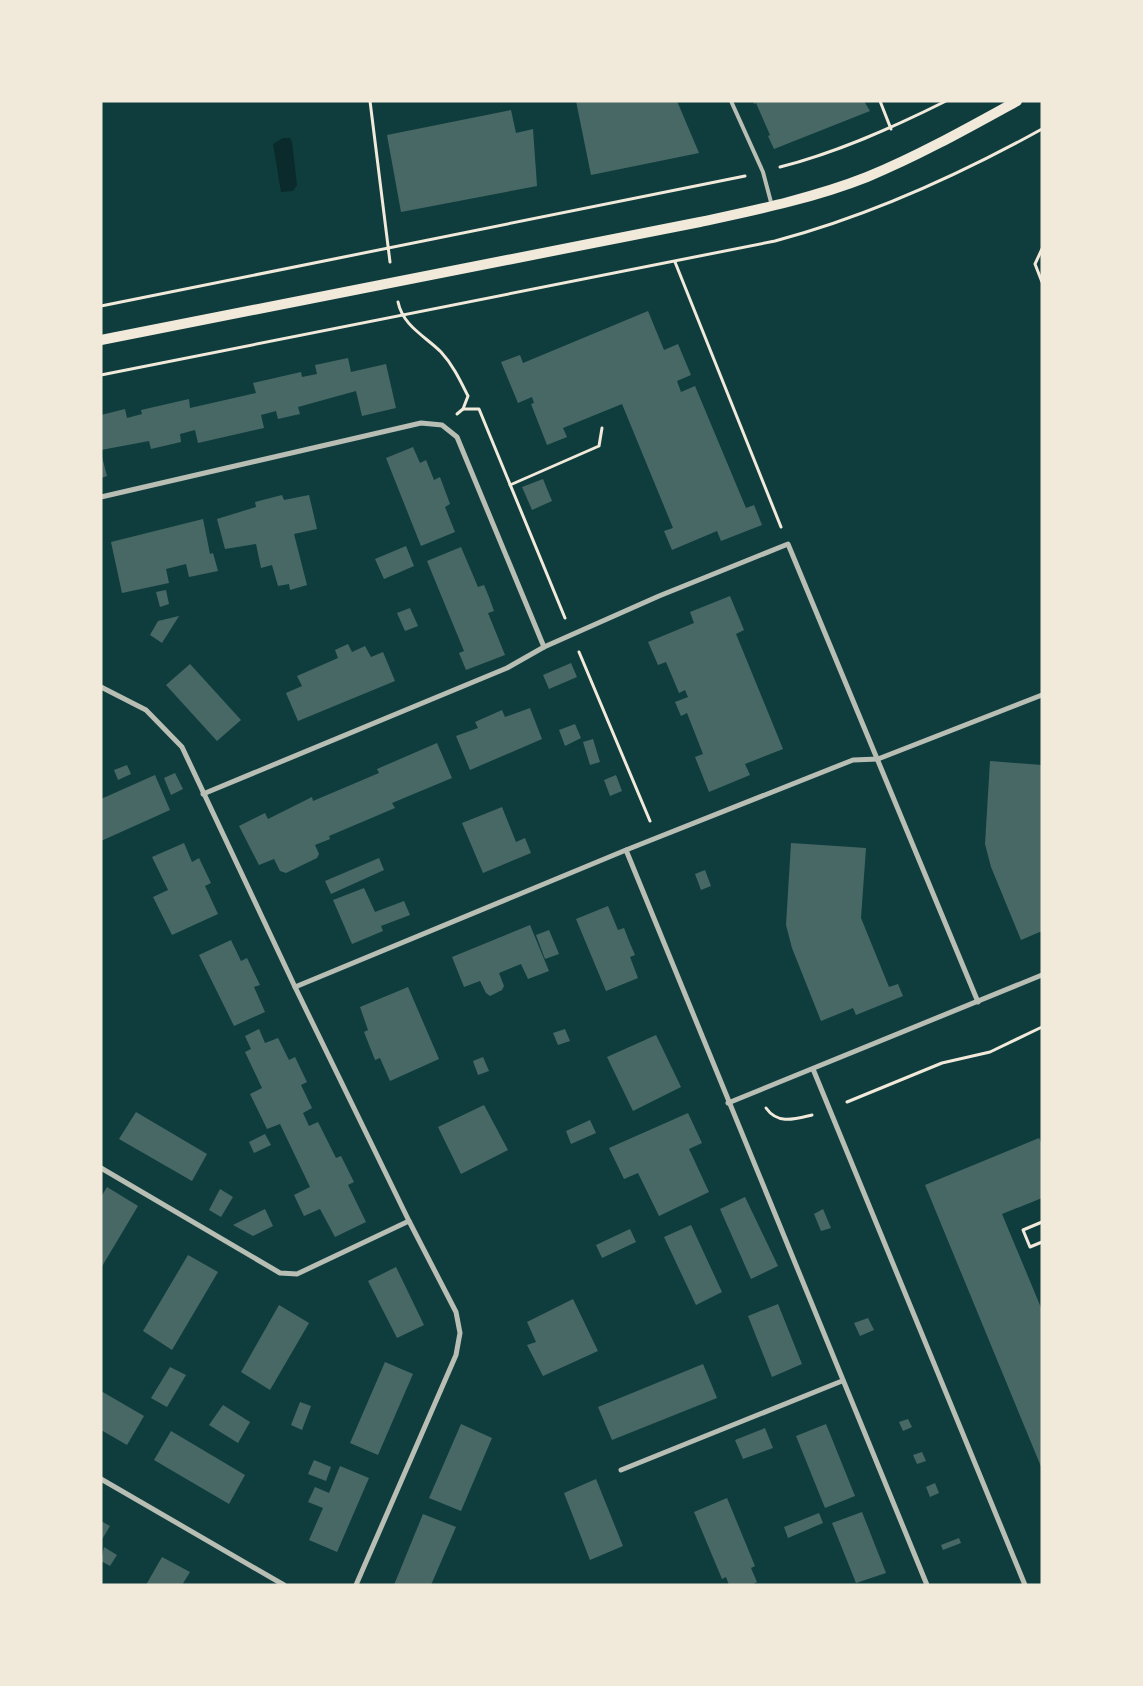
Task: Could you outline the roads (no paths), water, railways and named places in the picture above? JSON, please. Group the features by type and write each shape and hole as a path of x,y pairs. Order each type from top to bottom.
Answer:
{"main road":[{"path":"101,340 772,206 866,177 955,134 1017,101"}],"street":[{"path":"101,497 372,432 421,423 442,425 457,437 544,647"},
{"path":"203,794 507,668 571,633 788,544 978,1002"},
{"path":"101,687 146,710 182,746 295,987 409,1221 456,1312 460,1333 456,1355 356,1585"},
{"path":"295,987 626,850 853,760 878,759 1042,695"},
{"path":"626,850 927,1585"},
{"path":"728,1103 1042,976"},
{"path":"813,1069 1024,1585"},
{"path":"101,1168 280,1273 288,1275 297,1274 409,1221"},
{"path":"621,1470 842,1381"},
{"path":"101,1479 284,1585"}],"lane":[{"path":"731,101 763,172 772,206"}],"water":[{"path":"283,138 290,138 292,142 297,185 293,191 281,192 273,144"}]}
